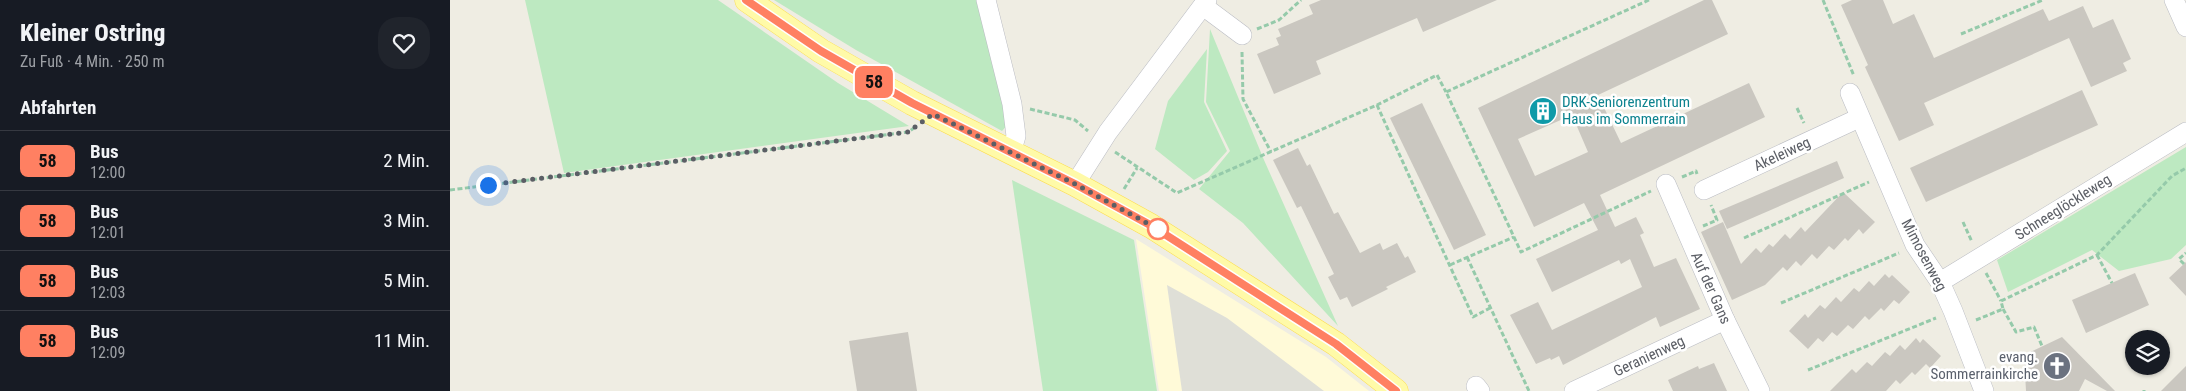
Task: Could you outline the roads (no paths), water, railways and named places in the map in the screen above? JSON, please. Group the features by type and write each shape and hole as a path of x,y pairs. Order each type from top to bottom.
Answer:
{"main road":[{"path":"746,0 821,51 933,114 1075,184 1152,226 1261,294 1336,344 1396,391"}],"street":[{"path":"986,0 1012,104 1016,136 1011,153"},
{"path":"2174,0 2186,27"},
{"path":"1075,184 1101,142 1205,3 1242,35"},
{"name":"Mimosenweg","path":"1850,94 1915,245 1940,282 1984,391"},
{"name":"Akeleiweg","path":"1704,190 1859,118"},
{"name":"Schneeglöckleweg","path":"1940,282 2186,132"},
{"name":"Auf der Gans","path":"1657,188 1760,391"},
{"name":"Geranienweg","path":"1574,391 1724,320"}],"place":[{"name":"DRK-Seniorenzentrum Haus im Sommerrain","path":"1543,111"},
{"name":"evang. Sommerrainkirche","path":"2057,366"}]}
